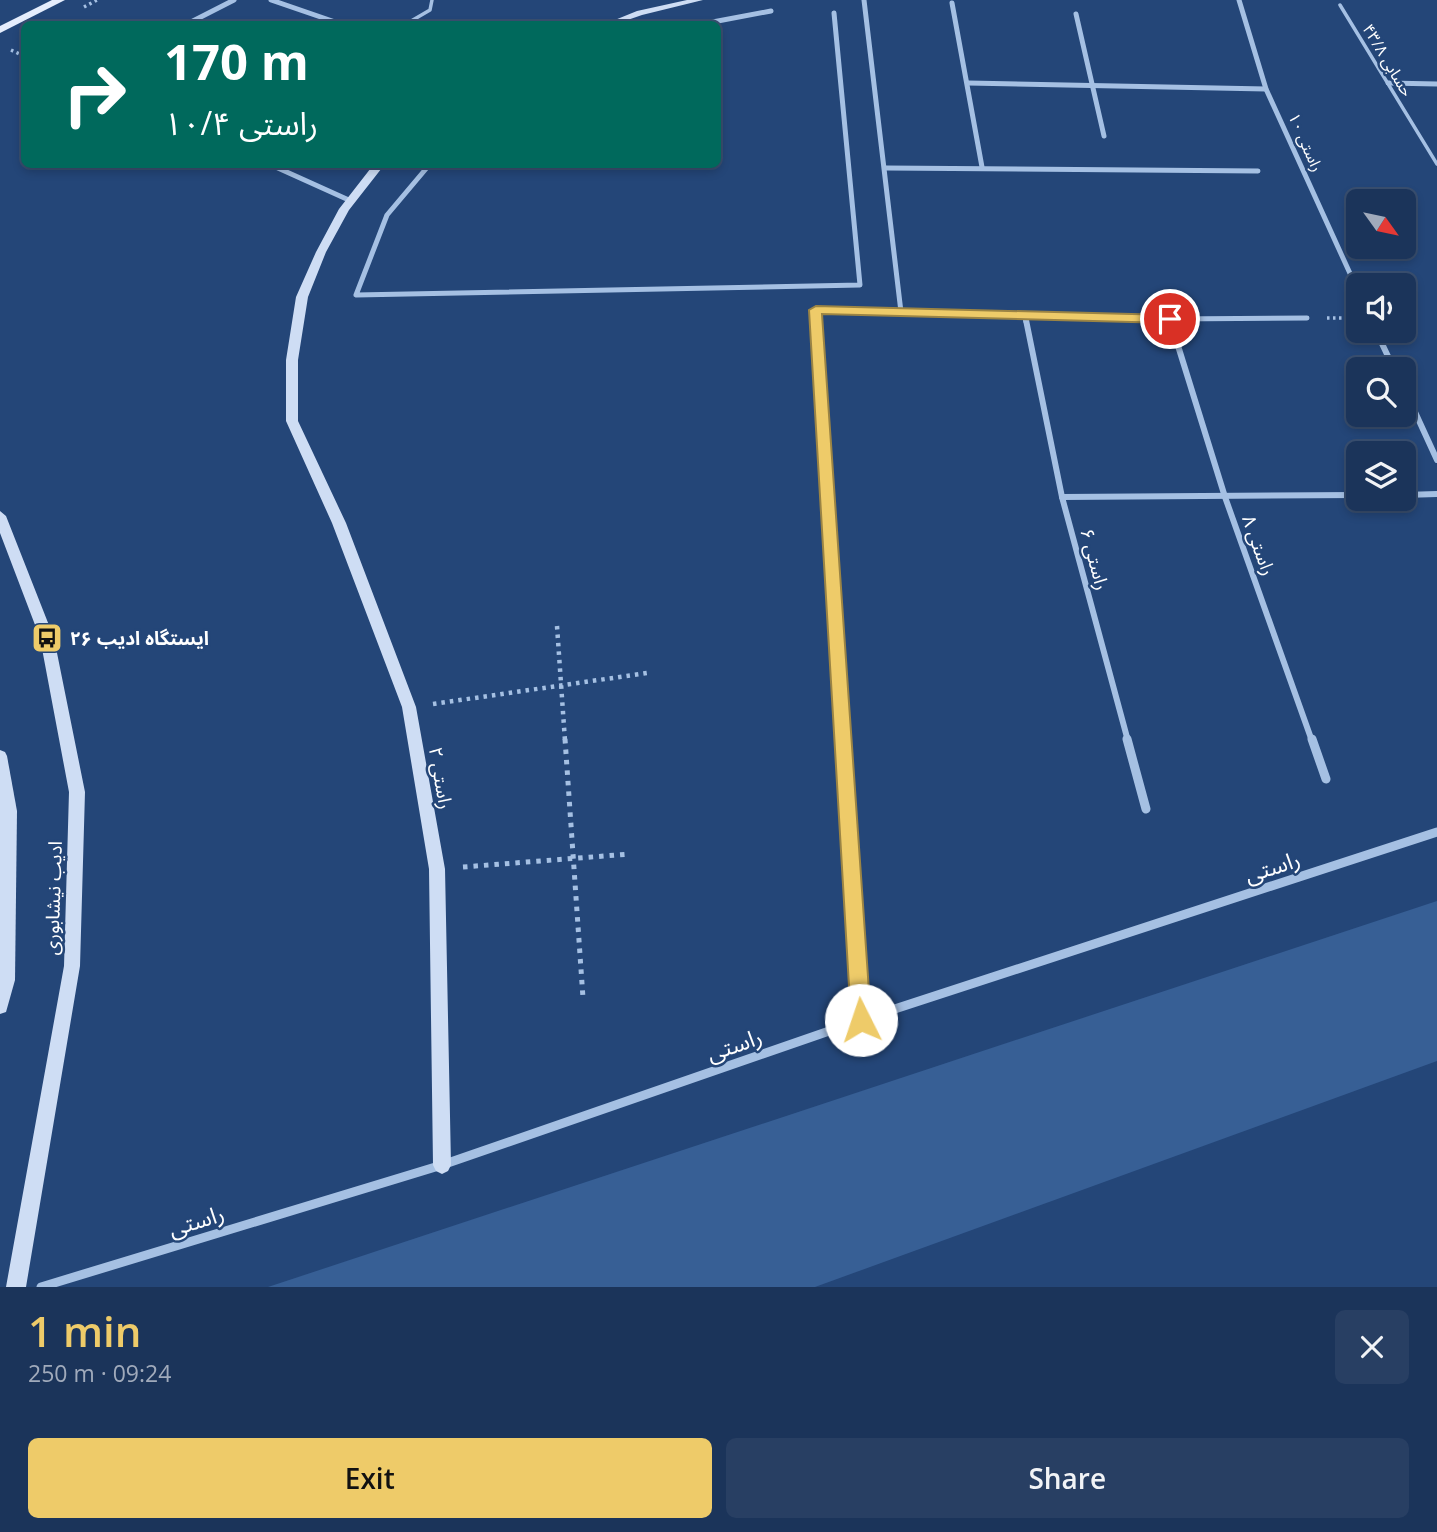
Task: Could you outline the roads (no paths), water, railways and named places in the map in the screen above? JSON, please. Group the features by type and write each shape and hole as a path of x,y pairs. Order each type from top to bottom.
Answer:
{"main road":[{"path":"0,30 60,0"}],"street":[{"path":"193,21 234,0"},
{"path":"271,0 332,21"},
{"path":"617,21 640,13 699,0"},
{"path":"864,0 901,312"},
{"name":"راستی ۱۰","path":"1239,0 1266,89 1350,273"},
{"path":"952,3 982,167"},
{"path":"718,21 771,11"},
{"path":"427,168 387,215 356,295 860,285 834,13"},
{"path":"1076,14 1104,136"},
{"path":"968,83 1266,89"},
{"path":"1388,83 1437,84"},
{"path":"278,168 351,201 377,168"},
{"path":"886,168 1258,171"},
{"name":"راستی ۲","path":"351,201 321,252 302,297 292,360 292,421 339,523 409,707 437,869 442,1165"},
{"path":"861,1020 816,310 1170,319 1307,318"},
{"name":"راستی ۶","path":"1026,315 1062,497 1146,809"},
{"name":"راستی ۸","path":"1170,319 1225,497 1325,779"},
{"path":"1416,414 1437,460"},
{"path":"1416,495 1437,494"},
{"path":"1062,497 1346,495"},
{"name":"ادیب نیشابوری","path":"0,516 47,638 77,792 72,966 16,1287"},
{"path":"0,756 9,811 7,980 0,1006"},
{"name":"راستی","path":"41,1287 442,1165 861,1020 1437,832"}],"lane":[{"path":"411,21 430,10 432,0"},
{"name":"حسابی ۴۳/۸","path":"1340,5 1437,164"}],"place":[{"name":"ایستگاه ادیب ۲۶","path":"47,638"}]}
